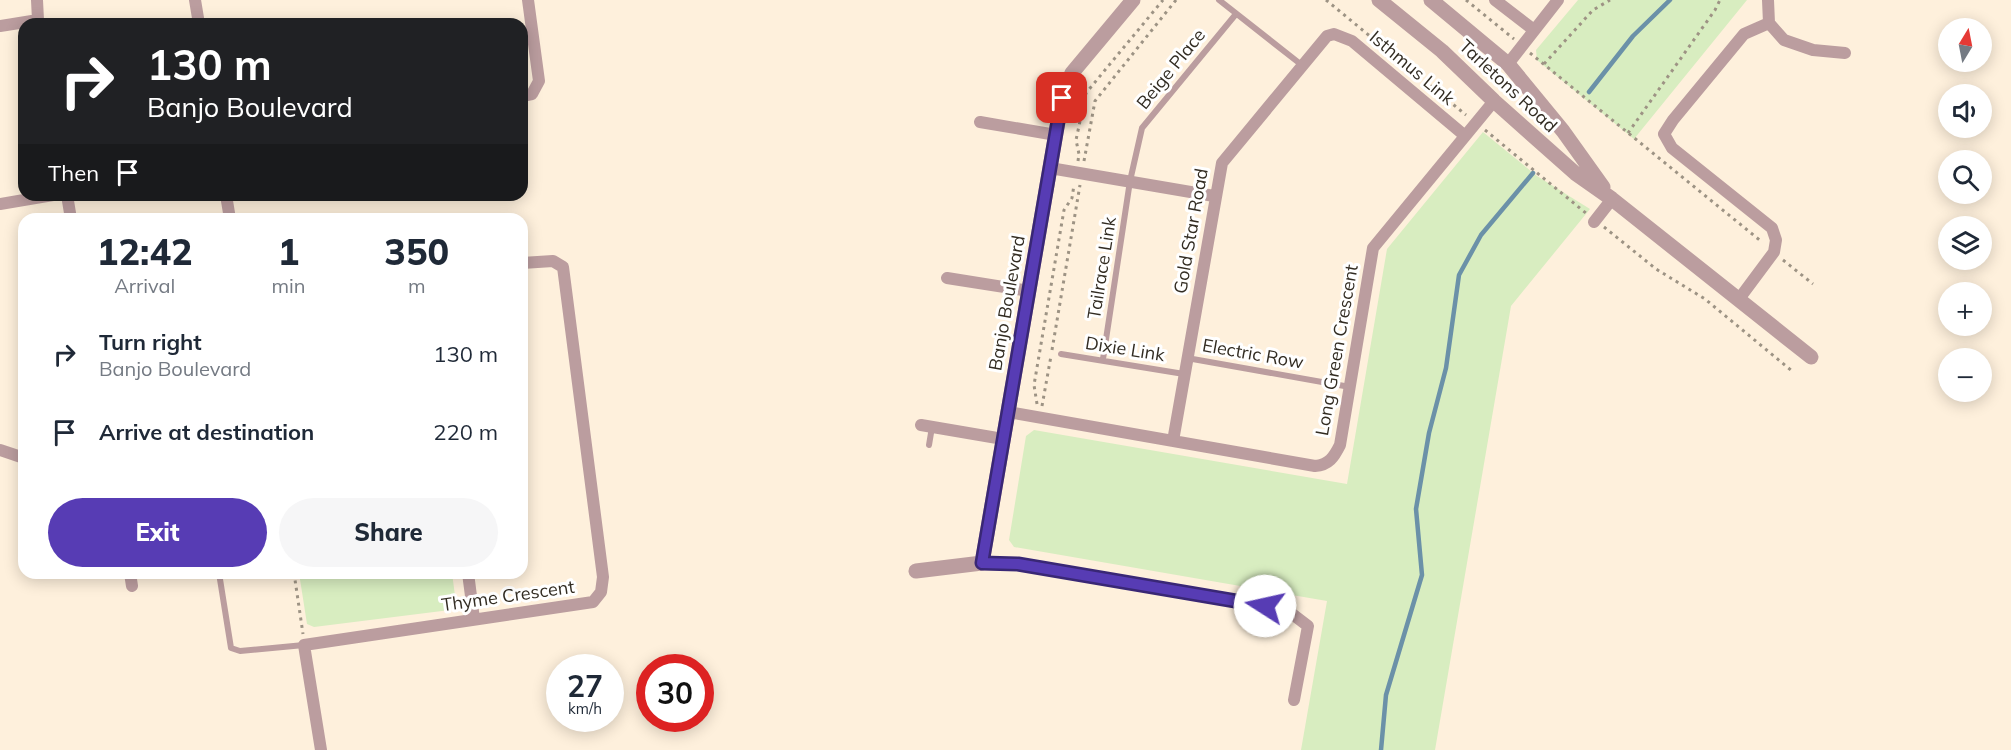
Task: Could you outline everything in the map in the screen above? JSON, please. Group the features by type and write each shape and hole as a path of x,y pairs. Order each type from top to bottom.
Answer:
{"street":[{"path":"37,0 38,18"},
{"path":"195,0 198,18"},
{"path":"528,0 539,81 532,94 528,95"},
{"name":"Tarletons Road","path":"1379,0 1442,51 1575,173 1612,199 1811,357"},
{"name":"Tarletons Road","path":"1431,0 1508,64 1563,131 1612,199"},
{"path":"1495,0 1534,30"},
{"path":"1508,64 1558,0"},
{"path":"1768,0 1769,23 1784,40 1814,50 1845,53"},
{"name":"Banjo Boulevard","path":"982,563 1062,98 1072,73 1129,1"},
{"path":"1738,299 1774,252 1776,240 1772,228 1672,148 1664,134 1744,34 1769,23"},
{"path":"0,26 18,24"},
{"name":"Gold Star Road","path":"1173,441 1214,196 1222,163 1326,36 1334,34"},
{"name":"Isthmus Link","path":"1334,34 1352,41 1464,135"},
{"name":"Long Green Crescent","path":"1008,412 1324,466 1334,458 1340,445 1373,248 1494,101"},
{"path":"980,122 1056,135"},
{"path":"1050,168 1214,196"},
{"path":"1594,221 1612,199"},
{"path":"0,204 18,201"},
{"name":"Thyme Crescent","path":"304,645 593,602 601,592 603,577 563,267 553,261 528,263"},
{"path":"947,278 1029,291"},
{"path":"927,426 1003,439"},
{"path":"0,450 18,456"},
{"path":"916,571 982,563 1018,564 1287,610 1308,626 1294,700"},
{"path":"131,579 132,586"},
{"path":"469,579 474,619"},
{"path":"304,645 321,750"}],"lane":[{"path":"1219,0 1303,66"},
{"name":"Beige Place","path":"1130,181 1142,128 1236,14"},
{"name":"Tailrace Link","path":"1103,359 1130,181"},
{"name":"Dixie Link","path":"1061,354 1103,359 1184,374"},
{"name":"Electric Row","path":"1186,358 1350,387"},
{"path":"927,426 929,445"},
{"name":"Thyme Crescent","path":"220,579 231,648 240,651 304,645"}],"path":[{"path":"1037,417 1079,172 1076,140 1086,93 1163,0"},
{"path":"1037,417 1034,385 1064,210 1072,198 1095,101 1176,0"},
{"path":"1326,0 1594,221 1656,269 1706,299 1792,371"},
{"path":"1466,0 1813,284"},
{"path":"1544,64 1593,10 1610,0"},
{"path":"1628,134 1720,0"},
{"path":"295,579 304,645"}],"green space":[{"path":"1578,0 1747,0 1634,139 1537,60 1536,50"},
{"path":"1483,132 1537,176 1590,209 1511,306 1435,750 1301,750 1327,601 1014,547 1009,540 1026,436 1034,430 1347,484 1387,249"},
{"path":"300,579 453,579 456,603 450,610 314,627 307,624"}],"waterway":[{"path":"1589,92 1633,36 1670,0"},
{"path":"1381,750 1386,695 1422,575 1416,509 1429,433 1446,368 1459,275 1481,235 1533,173"}],"route":[{"path":"1062,98 982,563 1018,564 1265,606"}]}
